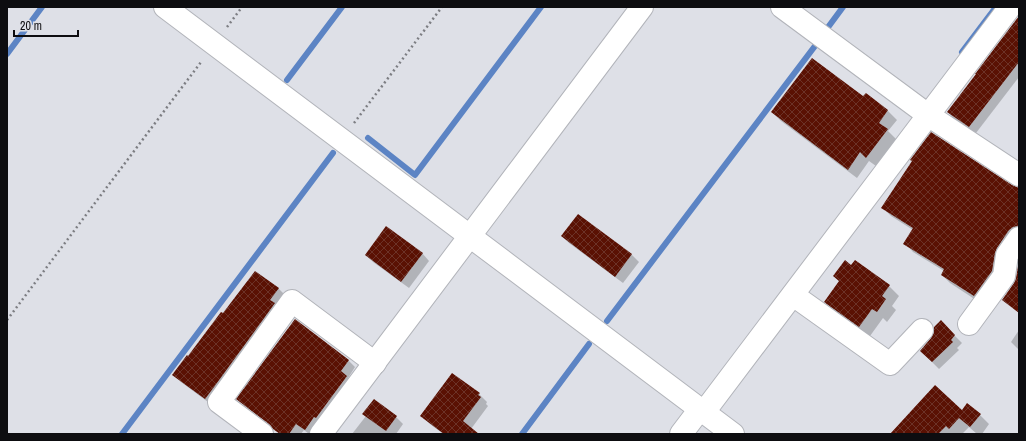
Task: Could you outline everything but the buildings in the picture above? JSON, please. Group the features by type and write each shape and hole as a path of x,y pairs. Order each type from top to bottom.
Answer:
{"street":[{"path":"165,7 733,434"},
{"path":"321,434 642,7"},
{"path":"782,7 928,115 1019,175"},
{"path":"681,434 702,411 793,295 1010,7"},
{"path":"969,324 1004,276 1006,255 1019,238"},
{"path":"793,295 890,364 922,330"},
{"path":"262,434 219,402 292,301 375,363"}],"path":[{"path":"342,140 442,7"},
{"path":"7,320 214,44"}],"waterway":[{"path":"7,54 42,7"},
{"path":"287,80 342,7"},
{"path":"368,138 415,175 541,7"},
{"path":"826,30 843,7"},
{"path":"962,52 996,7"},
{"path":"607,321 818,42"},
{"path":"122,434 333,153"},
{"path":"522,434 589,344"}]}
